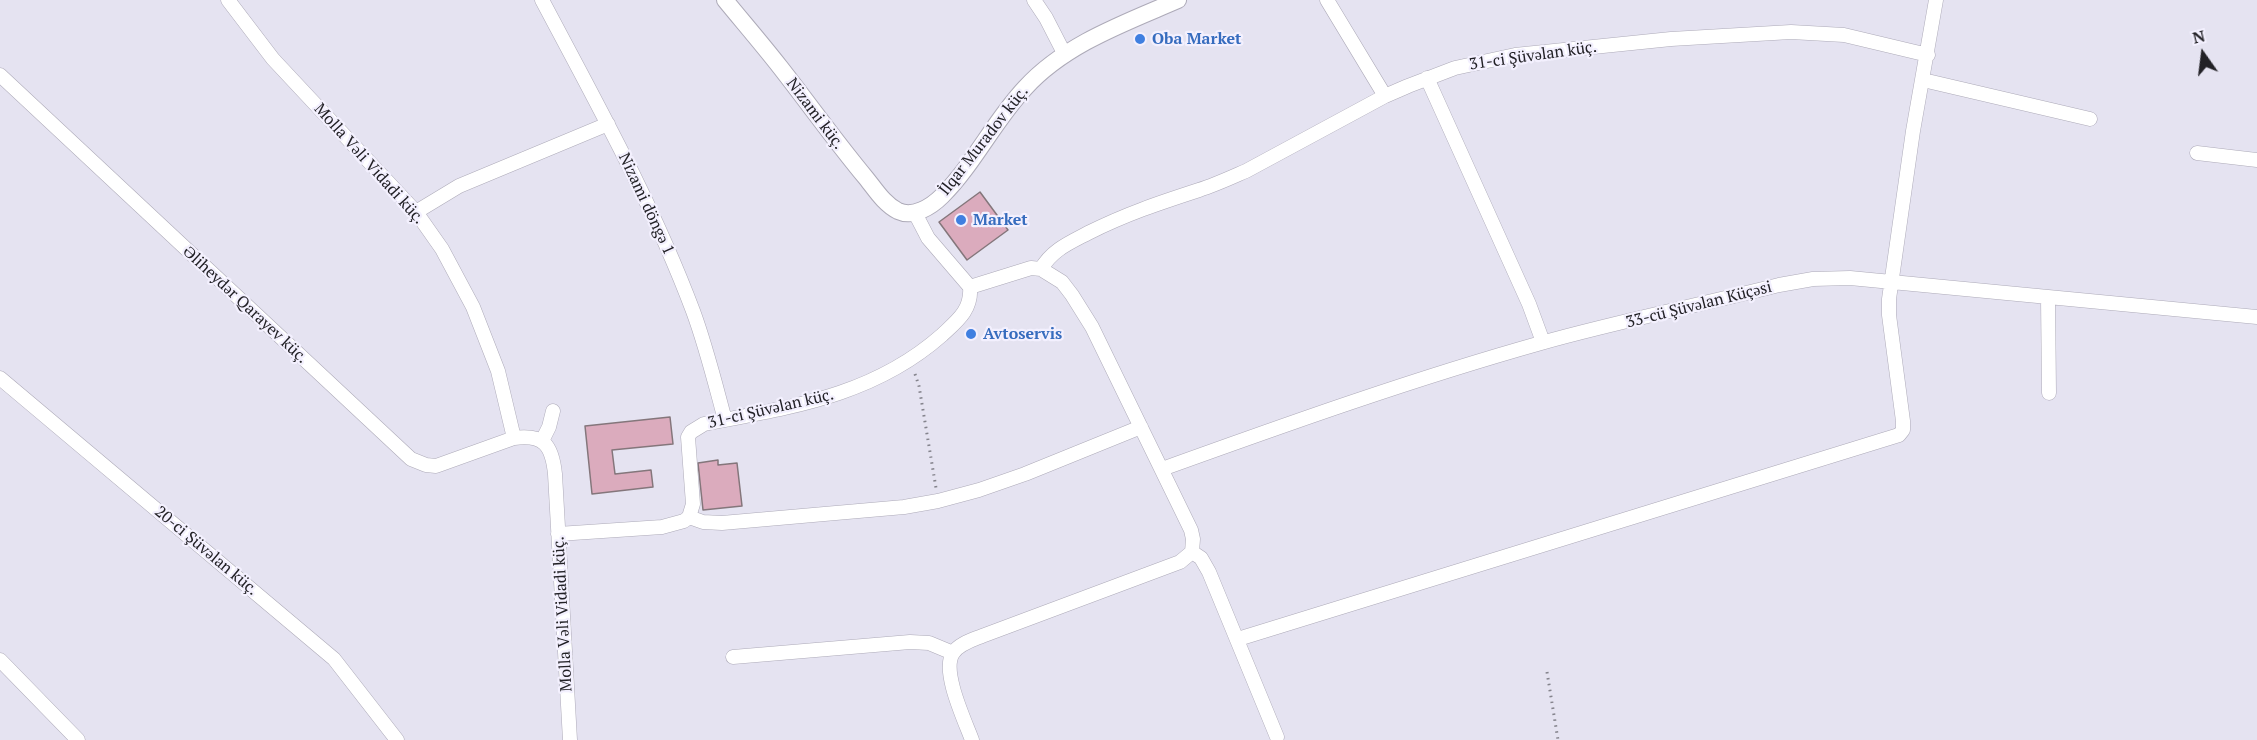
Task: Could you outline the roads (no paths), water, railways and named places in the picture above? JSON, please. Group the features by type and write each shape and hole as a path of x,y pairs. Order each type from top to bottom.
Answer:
{"street":[{"name":"Molla Vəli Vidadi küç.","path":"228,0 273,59 416,212 442,249 472,307 502,382 514,438"},
{"name":"Nizami döngə 1","path":"542,0 608,124 656,221 693,311 725,420"},
{"name":"Nizami küç.","path":"725,0 882,198 898,211 915,213"},
{"name":"İlqar Muradov küç.","path":"915,213 928,207 949,189 1026,87 1044,70 1065,55 1119,26 1178,0"},
{"path":"1327,0 1385,96"},
{"path":"1238,639 1899,435 1903,430 1903,421 1889,315 1891,282 1913,131 1936,0"},
{"path":"1040,2 1065,55"},
{"name":"31-ci Şüvəlan küç.","path":"1041,269 1048,258 1059,248 1116,219 1156,203 1201,190 1246,171 1385,96 1455,68 1515,55 1671,39 1791,32 1844,35 1928,55"},
{"name":"Əliheydər Qarayev küç.","path":"0,75 411,459 436,466 514,438"},
{"path":"1427,78 1529,304 1543,342"},
{"path":"1923,80 2090,120"},
{"path":"416,212 459,186 608,124"},
{"path":"2197,153 2257,160"},
{"path":"915,213 928,238 970,286 1024,269 1041,269 1062,282 1102,347 1191,530 1193,539 1192,552 1173,565 960,646 953,654 950,674 972,740"},
{"name":"33-cü Şüvəlan Küçəsi","path":"1162,470 1364,399 1543,342 1802,281 1834,278 1891,282 2257,317"},
{"name":"31-ci Şüvəlan küç.","path":"689,517 693,504 688,437 697,427 797,406 836,394 871,381 908,362 964,313 969,305 970,286"},
{"path":"2048,298 2049,393"},
{"name":"20-ci Şüvəlan küç.","path":"0,378 333,659 397,740"},
{"path":"514,438 526,436 542,441 553,411"},
{"path":"558,534 662,527 679,524 689,517 703,522 722,523 904,507 938,501 1025,474 1141,427"},
{"name":"Molla Vəli Vidadi küç.","path":"542,441 548,446 554,461 570,740"},
{"path":"1192,552 1201,558 1209,572 1277,737"},
{"path":"734,657 910,642 929,643 953,654"},
{"path":"0,660 78,740"}],"place":[{"name":"Oba Market","path":"1140,39"},
{"name":"Market","path":"961,220"},
{"name":"Avtoservis","path":"971,334"}]}
